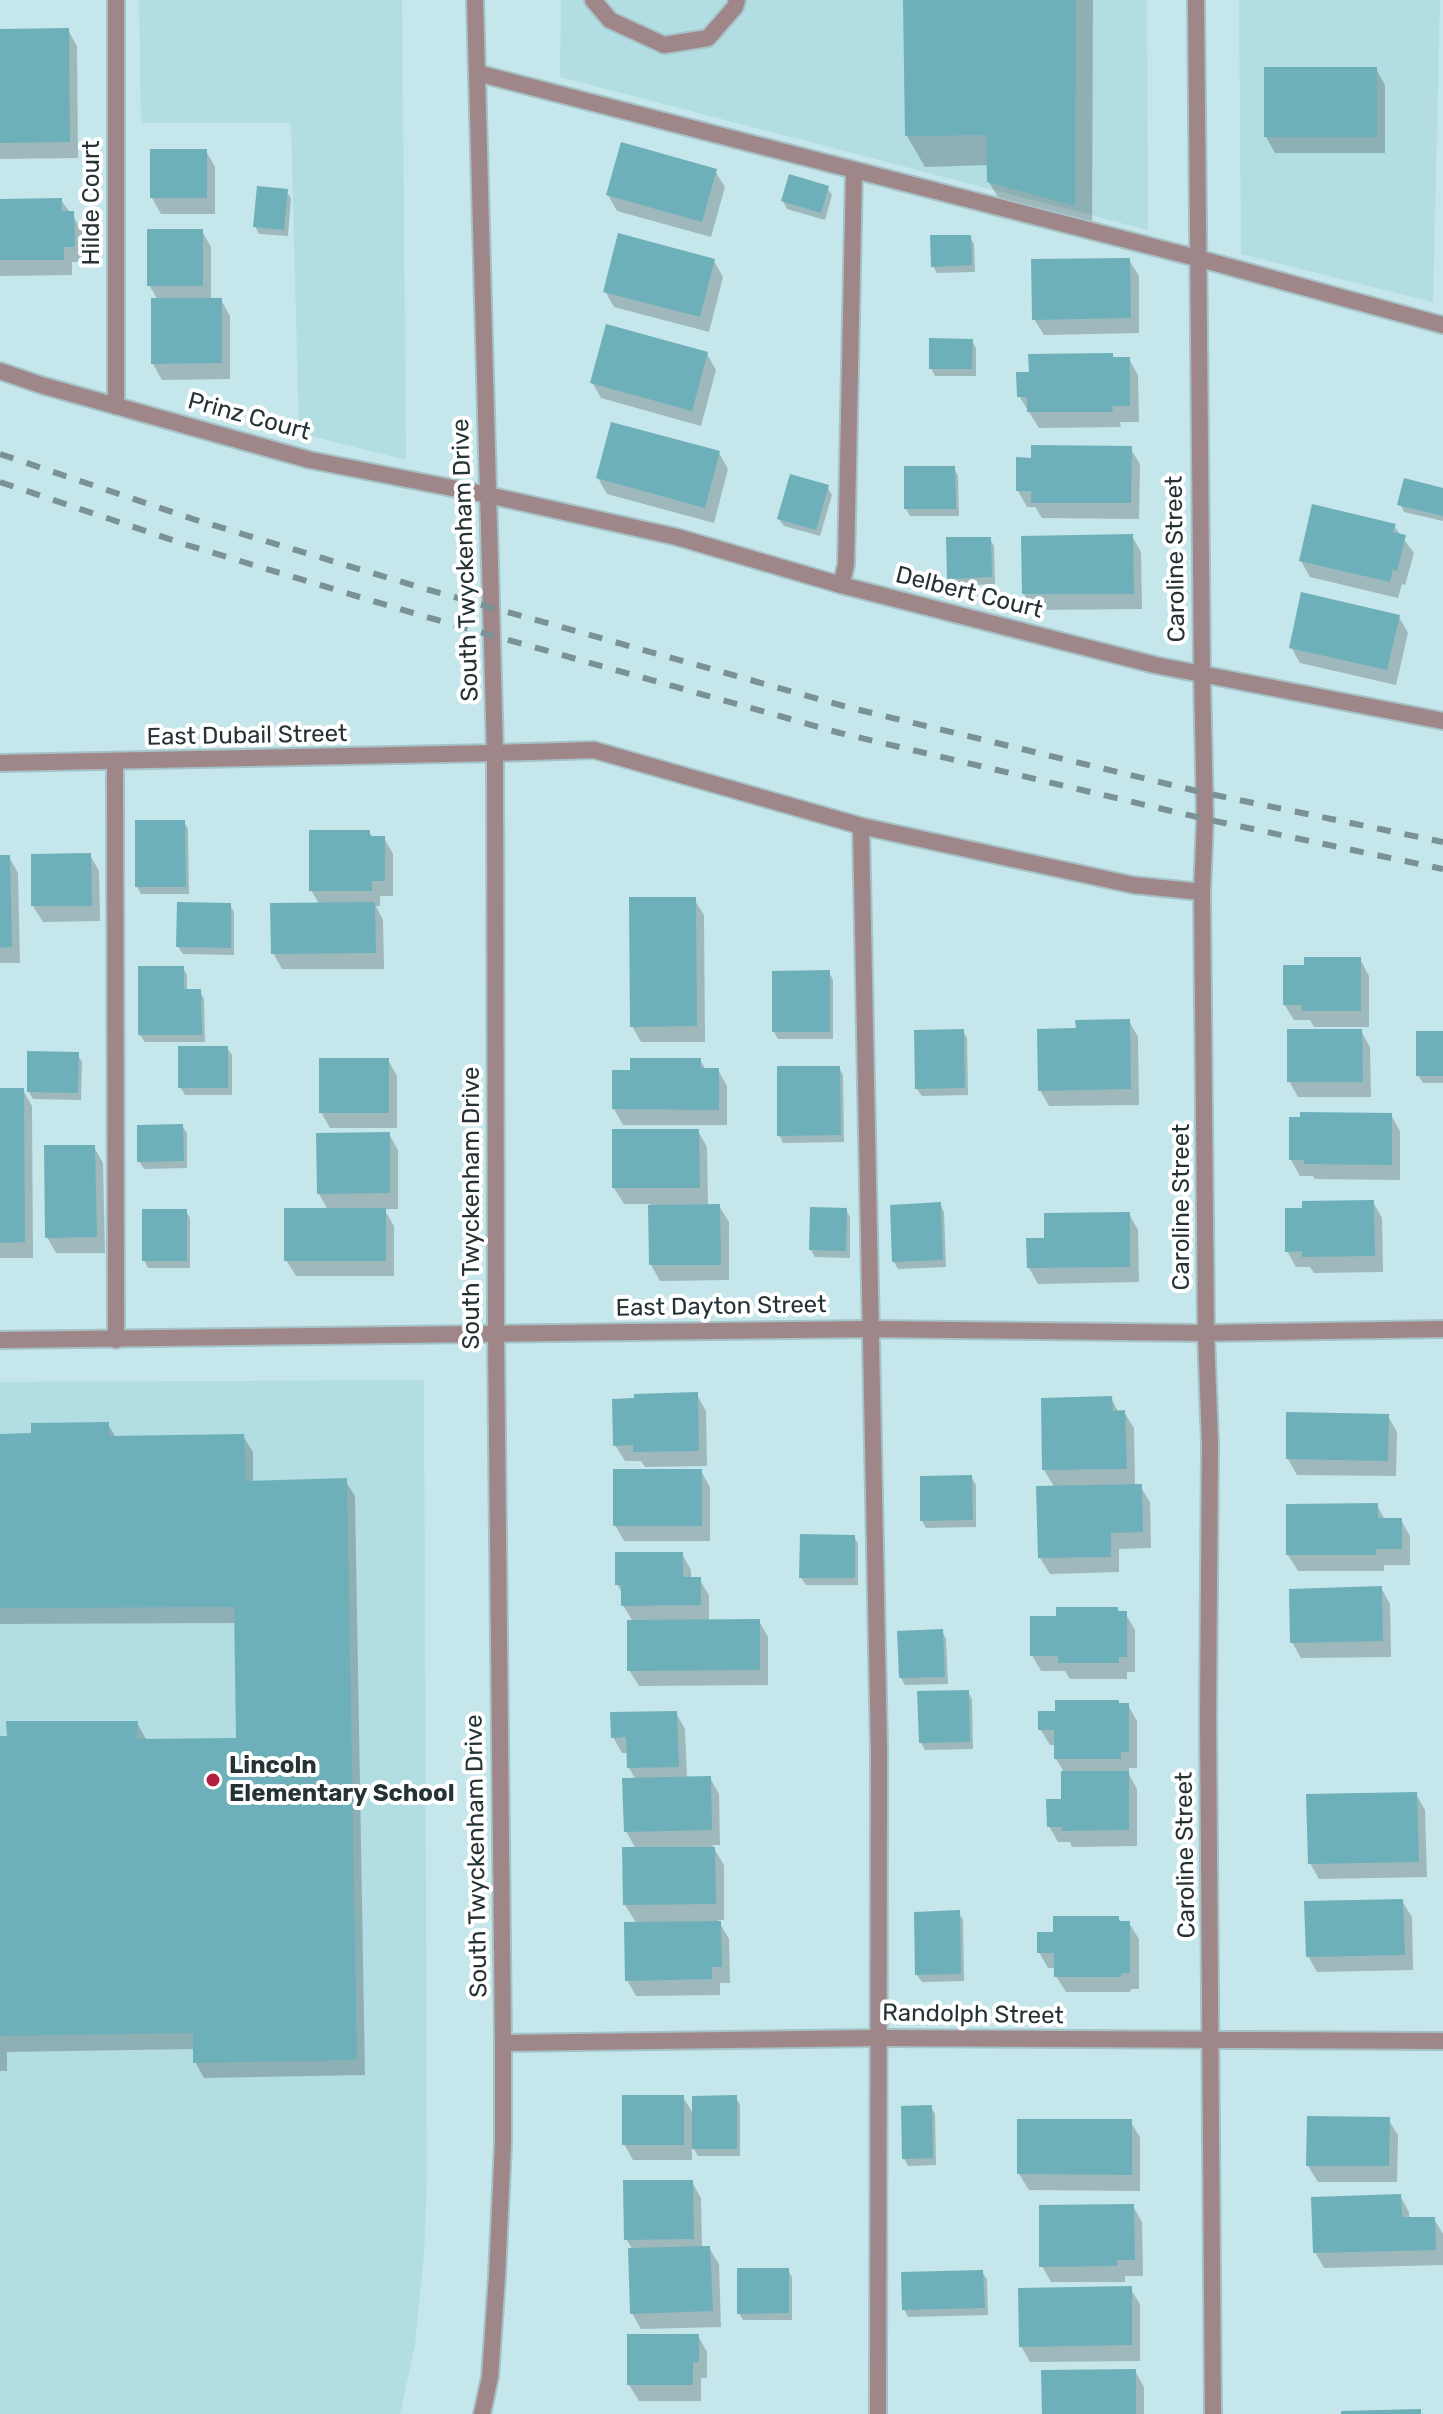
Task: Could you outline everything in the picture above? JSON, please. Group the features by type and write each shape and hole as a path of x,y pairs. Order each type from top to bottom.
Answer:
{"street":[{"name":"Hilde Court","path":"116,0 116,406"},
{"name":"South Twyckenham Drive","path":"475,0 495,753 496,1336 503,2043 503,2143 497,2276 490,2377 482,2414"},
{"path":"593,0 610,20 664,45 708,38 735,7 737,0"},
{"name":"Caroline Street","path":"1196,0 1205,819 1202,892 1206,1333 1210,1444 1208,1717 1213,2414"},
{"path":"477,73 1197,258 1443,325"},
{"path":"841,585 846,565 854,170"},
{"name":"Prinz Court","path":"0,371 310,460 488,495"},
{"name":"Delbert Court","path":"488,495 677,537 841,585 1155,665 1443,721"},
{"name":"East Dubail Street","path":"0,763 594,750 861,826 1133,885 1202,892"},
{"path":"115,762 116,1340"},
{"path":"861,826 879,1751 878,2414"},
{"name":"East Dayton Street","path":"0,1340 870,1329 1206,1333 1443,1329"},
{"name":"Randolph Street","path":"503,2043 877,2038 1443,2041"}],"shaded area":[{"path":"139,0 402,0 406,460 299,433 291,123 141,123"},
{"path":"561,0 1147,0 1148,230 560,77"},
{"path":"1239,0 1440,0 1433,302 1241,254"},
{"name":"Lincoln Elementary School","path":"424,1380 427,2177 424,2255 415,2345 400,2414 0,2414 0,1382"}],"building":[{"path":"903,0 1076,0 1075,206 987,182 986,135 905,136"},
{"path":"69,28 70,142 0,143 0,29"},
{"path":"1264,67 1377,67 1377,137 1264,137"},
{"path":"621,142 717,169 702,222 606,195"},
{"path":"150,149 207,149 207,198 150,198"},
{"path":"789,174 829,186 821,213 781,201"},
{"path":"257,186 288,189 284,230 253,227"},
{"path":"62,198 62,211 74,211 75,247 64,247 64,260 0,260 0,199"},
{"path":"147,229 203,229 203,286 147,286"},
{"path":"618,233 715,259 700,317 603,292"},
{"path":"930,235 971,235 972,265 931,267"},
{"path":"1130,258 1131,318 1032,320 1031,259"},
{"path":"151,298 222,298 222,363 151,364"},
{"path":"606,324 708,352 692,411 590,383"},
{"path":"929,338 973,339 972,369 929,369"},
{"path":"1113,353 1113,357 1130,357 1130,406 1112,406 1113,412 1027,412 1027,397 1017,397 1016,372 1029,372 1028,354"},
{"path":"611,422 720,451 705,508 596,478"},
{"path":"1031,445 1132,446 1131,503 1031,503 1031,491 1016,491 1016,457 1031,458"},
{"path":"904,466 955,466 956,509 904,509"},
{"path":"790,474 829,485 816,530 777,519"},
{"path":"1404,478 1443,488 1443,516 1397,505"},
{"path":"1312,504 1396,524 1393,532 1406,535 1397,571 1393,569 1390,582 1299,561"},
{"path":"1133,534 1134,594 1022,594 1021,536"},
{"path":"946,537 991,537 992,577 947,579"},
{"path":"1301,592 1400,615 1387,670 1289,648"},
{"path":"135,820 185,820 186,887 135,887"},
{"path":"309,830 370,830 370,836 385,836 385,881 372,881 372,891 309,891"},
{"path":"91,853 92,906 31,906 31,854"},
{"path":"0,855 10,855 12,947 0,948"},
{"path":"629,897 696,897 697,1026 630,1027"},
{"path":"177,902 231,903 231,948 176,947"},
{"path":"375,902 376,953 271,954 270,903"},
{"path":"1304,957 1361,957 1361,1011 1302,1011 1302,1005 1283,1005 1283,965 1304,965"},
{"path":"138,966 184,966 184,989 201,989 202,1035 138,1035"},
{"path":"830,970 830,1032 772,1032 772,971"},
{"path":"1130,1019 1131,1089 1038,1091 1037,1029 1076,1028 1075,1020"},
{"path":"964,1029 965,1088 915,1089 914,1030"},
{"path":"1287,1029 1362,1029 1363,1082 1287,1082"},
{"path":"1416,1031 1443,1031 1443,1076 1416,1076"},
{"path":"178,1046 228,1046 228,1088 178,1088"},
{"path":"27,1051 79,1052 78,1093 27,1092"},
{"path":"319,1058 389,1058 389,1113 319,1113"},
{"path":"630,1058 701,1058 701,1068 719,1068 719,1110 612,1109 612,1070 630,1070"},
{"path":"777,1066 840,1066 841,1135 777,1136"},
{"path":"0,1088 24,1088 25,1242 0,1243"},
{"path":"1300,1112 1392,1113 1392,1165 1304,1164 1304,1160 1289,1160 1289,1117 1300,1117"},
{"path":"183,1124 184,1161 137,1162 137,1125"},
{"path":"612,1129 699,1129 700,1188 612,1188"},
{"path":"390,1132 390,1193 317,1194 316,1133"},
{"path":"44,1145 95,1145 97,1237 45,1238"},
{"path":"1374,1200 1375,1256 1302,1257 1302,1251 1285,1252 1285,1208 1302,1208 1302,1201"},
{"path":"941,1202 943,1260 892,1262 890,1205"},
{"path":"720,1204 721,1265 649,1265 648,1205"},
{"path":"810,1207 847,1208 846,1251 809,1250"},
{"path":"284,1208 386,1208 386,1261 284,1261"},
{"path":"142,1209 187,1209 187,1261 142,1261"},
{"path":"1130,1212 1130,1267 1027,1268 1026,1238 1044,1238 1044,1213"},
{"path":"698,1392 699,1451 633,1452 633,1445 613,1446 612,1399 634,1398 634,1394"},
{"path":"1112,1396 1113,1411 1125,1410 1127,1469 1042,1470 1041,1398"},
{"path":"1286,1412 1389,1414 1388,1461 1286,1459"},
{"path":"109,1422 109,1436 244,1434 246,1481 347,1478 357,2060 193,2063 193,2033 0,2036 0,1736 7,1736 6,1721 138,1721 137,1739 236,1738 234,1607 0,1608 0,1434 31,1433 31,1423"},
{"path":"613,1469 702,1469 702,1526 613,1526"},
{"path":"972,1475 973,1520 920,1521 920,1476"},
{"path":"1142,1484 1143,1532 1111,1533 1111,1557 1038,1558 1036,1486"},
{"path":"1378,1503 1378,1518 1402,1518 1402,1549 1376,1549 1376,1555 1286,1555 1286,1504"},
{"path":"800,1534 855,1535 855,1578 799,1578"},
{"path":"615,1552 683,1552 683,1577 701,1577 701,1605 621,1606 621,1585 615,1585"},
{"path":"1382,1586 1383,1641 1290,1643 1289,1589"},
{"path":"1056,1607 1118,1607 1118,1611 1127,1611 1127,1657 1119,1657 1119,1663 1058,1663 1058,1656 1030,1656 1030,1616 1056,1616"},
{"path":"760,1619 760,1670 627,1671 627,1620"},
{"path":"943,1629 945,1677 899,1678 897,1631"},
{"path":"969,1690 970,1742 919,1743 917,1691"},
{"path":"1055,1700 1119,1700 1119,1703 1129,1703 1129,1752 1121,1752 1121,1759 1054,1759 1054,1730 1038,1730 1038,1711 1055,1711"},
{"path":"677,1711 679,1767 627,1768 626,1737 611,1738 610,1712"},
{"path":"1061,1771 1129,1771 1129,1830 1061,1831 1063,1827 1047,1827 1046,1799 1061,1799"},
{"path":"711,1776 712,1830 624,1832 622,1778"},
{"path":"1417,1792 1419,1862 1308,1864 1306,1794"},
{"path":"622,1847 715,1847 716,1904 623,1905"},
{"path":"1403,1899 1405,1955 1306,1957 1304,1901"},
{"path":"960,1910 961,1974 915,1975 914,1912"},
{"path":"1053,1916 1119,1916 1119,1921 1130,1921 1130,1973 1122,1973 1121,1977 1054,1977 1054,1953 1037,1953 1037,1932 1053,1932"},
{"path":"721,1921 722,1967 712,1967 712,1979 625,1981 624,1922"},
{"path":"622,2095 684,2095 684,2145 622,2145"},
{"path":"737,2095 737,2149 692,2149 692,2096"},
{"path":"932,2105 933,2158 902,2159 901,2106"},
{"path":"1307,2116 1390,2117 1389,2166 1306,2166"},
{"path":"1017,2119 1132,2119 1132,2175 1017,2174"},
{"path":"623,2180 693,2180 694,2239 624,2240"},
{"path":"1401,2194 1402,2217 1435,2217 1436,2250 1313,2253 1311,2197"},
{"path":"1134,2204 1135,2260 1117,2260 1117,2266 1039,2267 1039,2205"},
{"path":"710,2246 713,2311 630,2314 628,2248"},
{"path":"737,2268 789,2268 789,2313 737,2314"},
{"path":"983,2270 985,2308 902,2310 901,2272"},
{"path":"1132,2286 1132,2345 1019,2347 1018,2288"},
{"path":"627,2334 699,2334 699,2362 693,2362 693,2385 627,2385"},
{"path":"1136,2369 1136,2414 1042,2414 1041,2370"},
{"path":"1421,2409 1421,2414 1341,2414 1341,2411"}],"railway":[{"path":"0,454 196,520 422,588 847,707 1205,793 1443,842"},
{"path":"0,482 187,545 423,616 840,733 1205,819 1443,869"}],"place":[{"name":"Lincoln Elementary School","path":"213,1780"}]}
